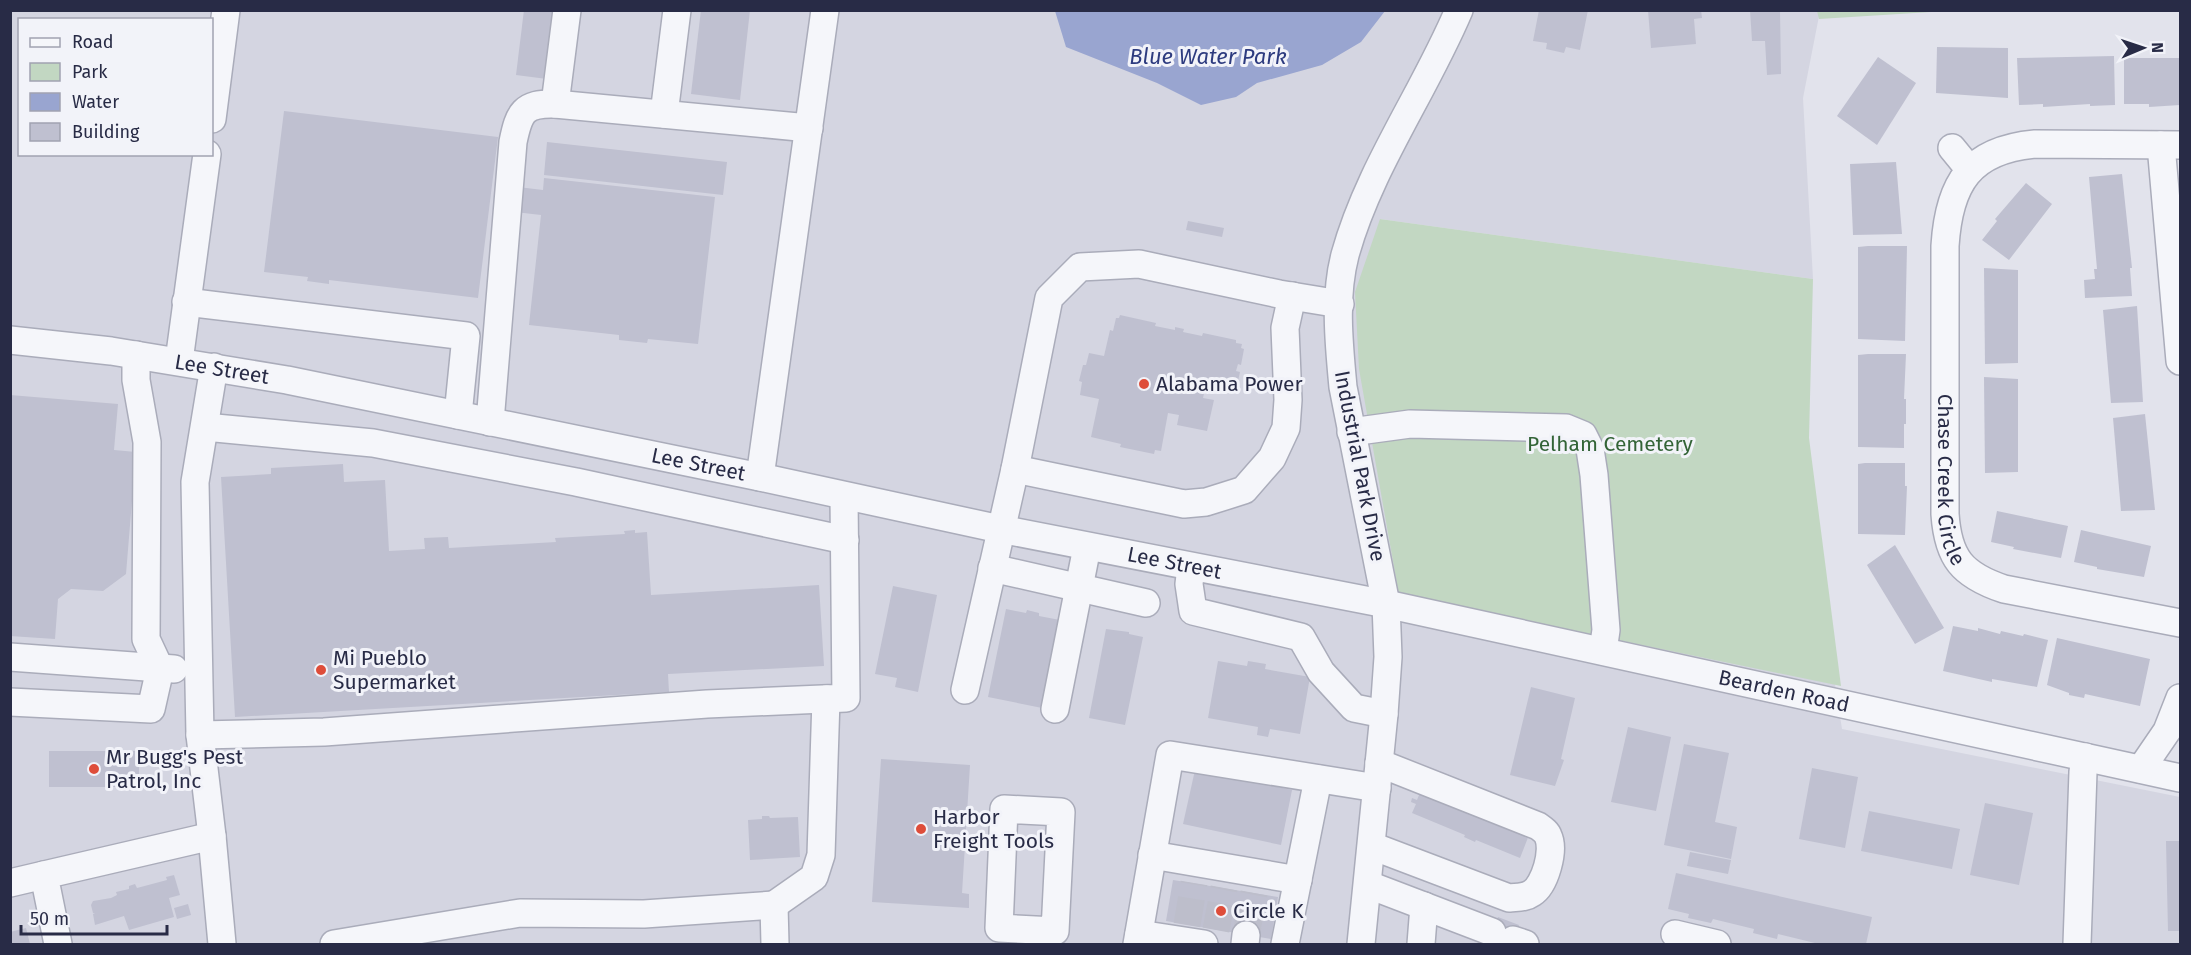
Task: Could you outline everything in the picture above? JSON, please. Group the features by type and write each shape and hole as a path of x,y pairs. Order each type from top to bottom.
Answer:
{"street":[{"path":"213,111 226,10"},
{"path":"555,104 567,10"},
{"path":"664,114 677,10"},
{"path":"760,477 825,10"},
{"name":"Industrial Park Drive","path":"1361,945 1369,885 1388,657 1386,604 1351,432 1339,351 1342,272 1353,232 1380,168 1459,10"},
{"path":"490,422 513,142 517,121 525,109 537,104 555,104 809,128"},
{"name":"Chase Creek Circle","path":"2181,361 2171,145 2035,144 2014,146 1997,151 1981,160 1970,170 1954,195 1949,212 1945,246 1945,514 1950,549 1958,562 1970,574 2004,589 2181,623"},
{"path":"1952,148 1970,170"},
{"path":"178,361 207,156"},
{"path":"965,690 1015,469 1049,298 1080,267 1139,264 1340,304"},
{"path":"1015,469 1184,504 1206,502 1244,490 1272,458 1286,428 1288,400 1285,328 1292,296"},
{"path":"186,302 466,336 458,415"},
{"name":"Lee Street","path":"10,340 178,361 287,380 760,477 1000,529 1386,604"},
{"path":"10,702 151,709 160,669 146,639 147,442 136,380 136,355"},
{"path":"214,367 195,482 200,735 222,945"},
{"path":"1351,432 1410,424 1566,428 1583,435 1590,449 1594,475 1606,630 1603,651"},
{"path":"204,427 372,443 576,482 844,540"},
{"path":"200,735 324,732 707,704 846,698 844,496"},
{"path":"1054,709 1087,546"},
{"path":"1191,567 1189,584 1193,611 1301,637 1321,672 1354,708 1384,714"},
{"path":"992,568 1146,603"},
{"name":"Bearden Road","path":"1386,604 2181,778"},
{"path":"10,657 160,669 199,669"},
{"path":"2141,769 2168,731 2181,698"},
{"path":"334,945 520,913 644,914 774,905 814,877 821,855 826,699"},
{"path":"1201,937 1138,939 1170,754 1318,778 1378,776 1538,826 1548,834 1551,846 1548,869 1535,892 1524,897 1509,898 1372,846"},
{"path":"2077,945 2085,757"},
{"path":"1286,945 1318,778"},
{"path":"1005,809 1061,812 1055,930 1015,936 999,928 1005,809"},
{"path":"10,883 212,836"},
{"path":"1152,855 1196,873 1256,883 1298,879"},
{"path":"44,875 58,945"},
{"path":"1369,885 1424,906 1493,937"},
{"path":"774,905 775,945"},
{"path":"1421,945 1424,906"},
{"path":"1675,934 1717,945"}],"shaded area":[{"path":"10,11 1820,11 1803,98 1813,279 1380,219 1399,595 1835,684 1842,729 2180,797 2180,944 11,944"}],"green space":[{"path":"1817,10 1947,11 1819,19"},
{"name":"Pelham Cemetery","path":"1380,219 1813,279 1809,438 1841,686 1399,595 1359,369 1355,292"}],"water":[{"name":"Blue Water Park","path":"1055,10 1385,11 1361,42 1322,65 1257,83 1236,97 1201,105 1157,83 1066,47"}],"building":[{"path":"524,10 555,10 547,79 516,75"},
{"path":"701,10 750,10 740,100 691,94"},
{"path":"1539,10 1588,10 1580,50 1566,47 1564,53 1546,49 1547,43 1533,41"},
{"path":"1648,10 1701,10 1702,18 1694,19 1696,44 1651,48"},
{"path":"1750,10 1780,10 1781,74 1767,75 1765,41 1752,41"},
{"path":"1937,47 2008,48 2008,98 1936,93"},
{"path":"2114,56 2115,105 2043,107 2043,104 2019,105 2017,58"},
{"path":"1878,57 1916,83 1877,145 1837,116"},
{"path":"2124,58 2180,58 2180,105 2149,107 2149,104 2124,104"},
{"path":"284,111 498,137 478,298 329,280 329,284 307,281 308,277 264,272"},
{"path":"547,142 727,162 723,195 544,175"},
{"path":"1896,162 1902,234 1853,235 1850,164"},
{"path":"2122,174 2132,268 2130,268 2132,296 2085,298 2084,280 2095,279 2094,269 2097,269 2089,177"},
{"path":"544,178 715,197 698,344 648,339 647,343 619,340 619,335 529,325 541,215 515,212 518,187 543,190"},
{"path":"2026,183 2052,204 2009,260 1982,240 1997,221 1995,219"},
{"path":"1188,221 1224,228 1222,237 1186,230"},
{"path":"1907,246 1905,341 1858,339 1858,247"},
{"path":"1984,268 2018,270 2018,363 1985,364"},
{"path":"2137,306 2143,402 2111,403 2103,310"},
{"name":"Alabama Power","path":"1120,315 1156,323 1155,326 1175,330 1175,327 1184,329 1183,332 1202,336 1203,333 1236,340 1236,343 1242,344 1241,348 1244,349 1241,365 1238,364 1236,371 1240,372 1238,381 1235,381 1233,385 1220,382 1220,386 1210,384 1211,380 1207,380 1203,398 1214,400 1207,431 1177,425 1179,415 1168,413 1161,451 1155,450 1154,454 1120,447 1121,444 1091,437 1099,399 1080,395 1082,382 1079,381 1089,353 1104,356 1110,330 1113,331 1116,318"},
{"path":"1906,354 1904,448 1858,447 1858,355"},
{"path":"1984,377 2018,379 2018,472 1985,473"},
{"path":"10,395 118,404 114,450 136,452 126,574 103,591 71,589 58,599 55,639 10,636"},
{"path":"2145,414 2155,510 2121,511 2113,418"},
{"path":"1905,463 1905,486 1907,486 1905,535 1858,534 1858,464"},
{"path":"343,464 344,482 385,480 389,551 425,549 424,538 448,537 449,548 556,542 555,538 625,534 624,531 635,530 635,533 647,532 651,595 819,585 824,666 668,674 669,692 235,717 221,477 271,474 271,468"},
{"path":"1997,511 2068,526 2061,558 2013,549 2014,547 1991,542"},
{"path":"2081,530 2151,546 2144,577 2097,569 2097,567 2074,562"},
{"path":"1895,545 1944,628 1915,644 1867,565"},
{"path":"893,586 937,595 918,692 895,687 897,678 875,674"},
{"path":"1006,609 1026,613 1027,610 1039,613 1039,616 1060,620 1042,708 988,697"},
{"path":"1953,626 1978,631 1978,628 2000,634 2001,631 2023,636 2024,634 2048,640 2037,687 1992,679 1992,682 1943,671"},
{"path":"1106,629 1129,632 1129,634 1143,637 1125,725 1089,718"},
{"path":"2057,638 2150,659 2140,706 2085,694 2084,698 2069,695 2069,693 2047,685"},
{"path":"1218,661 1247,666 1248,661 1266,664 1265,669 1310,677 1300,734 1270,729 1268,737 1257,735 1258,727 1208,718"},
{"path":"1531,687 1575,698 1561,759 1564,760 1555,786 1510,775"},
{"path":"1628,727 1671,737 1656,811 1611,802"},
{"path":"1684,744 1729,753 1715,822 1737,827 1731,859 1664,845"},
{"name":"Mr Bugg's Pest Patrol, Inc","path":"49,751 139,751 139,787 49,787"},
{"name":"Harbor Freight Tools","path":"881,759 970,765 962,893 969,894 969,908 872,902"},
{"path":"1812,768 1858,777 1845,848 1799,839"},
{"path":"1195,770 1292,790 1281,845 1183,824"},
{"path":"1421,790 1529,835 1520,858 1476,840 1475,842 1464,837 1465,835 1412,813 1416,804 1411,802 1412,798 1417,800"},
{"path":"1985,803 2033,813 2019,885 1970,875"},
{"path":"1869,811 1960,829 1952,869 1861,851"},
{"path":"762,816 798,817 800,857 750,860 748,820 762,819"},
{"path":"2166,841 2180,841 2180,931 2168,931"},
{"path":"1690,852 1731,860 1728,874 1687,866"},
{"path":"1676,873 1872,917 1866,944 1819,944 1778,934 1777,939 1753,933 1754,929 1713,919 1711,923 1688,918 1689,914 1668,909"},
{"path":"174,875 180,895 169,898 174,917 129,930 124,916 95,925 93,914 95,914 91,905 93,901 111,898 117,895 116,892 129,889 129,886 135,884 137,888 167,880 166,877"},
{"path":"1173,880 1278,897 1271,939 1166,921"},
{"path":"188,904 191,915 177,919 174,908"},
{"path":"1498,917 1519,925 1512,944 1487,944"},
{"path":"26,928 30,944 10,944 10,932"}],"tunnel":[{"path":"1187,925 1194,883"},
{"path":"1216,930 1224,888"},
{"path":"1246,935 1254,893"}],"place":[{"name":"Alabama Power","path":"1144,384"},
{"name":"Mi Pueblo Supermarket","path":"321,670"},
{"name":"Mr Bugg's Pest Patrol, Inc","path":"94,769"},
{"name":"Harbor Freight Tools","path":"921,829"},
{"name":"Circle K","path":"1221,911"}]}
